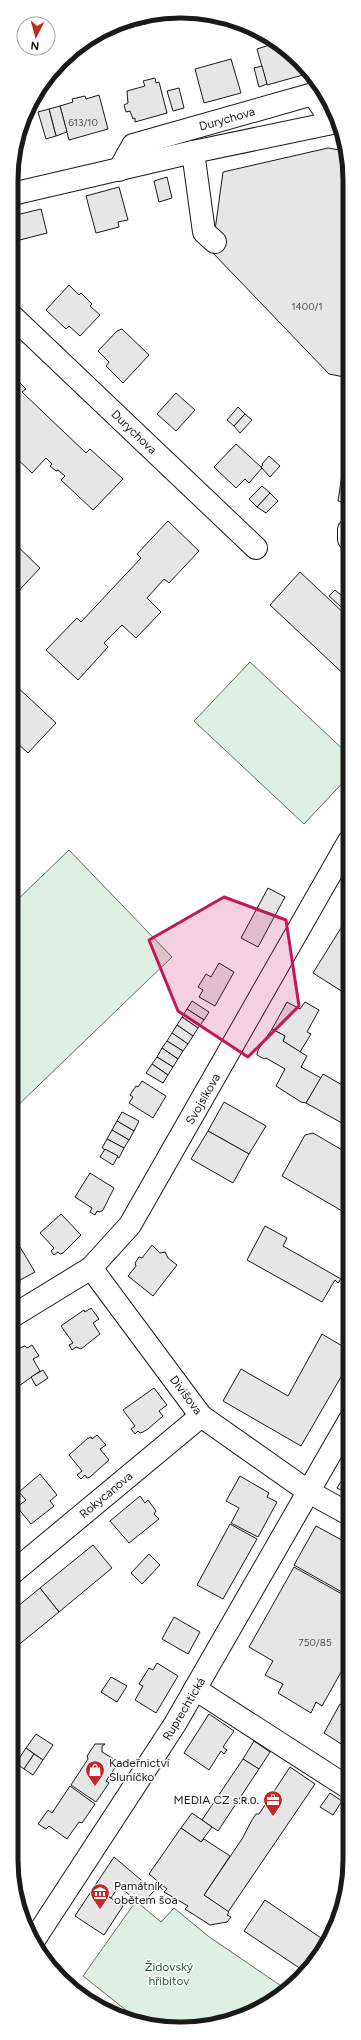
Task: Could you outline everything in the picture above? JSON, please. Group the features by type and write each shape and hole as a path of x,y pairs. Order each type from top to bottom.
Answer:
{"street":[{"name":"Durychova","path":"119,170 133,146 313,94 330,117"},
{"name":"Durychova","path":"18,193 193,152 333,123"},
{"path":"193,152 204,232 215,242"},
{"name":"Durychova","path":"18,322 256,548"},
{"name":"Svojsíkova","path":"18,1313 91,1268 130,1225 343,852"},
{"name":"Divišova","path":"91,1268 201,1416 309,1492"},
{"name":"Rokycanova","path":"18,1568 201,1416"},
{"name":"Ruprechtická","path":"37,1935 175,1724 343,1432"},
{"path":"309,1492 343,1511"},
{"path":"196,1689 343,1784"}],"highlighted area":[{"path":"224,897 286,920 299,1006 248,1057 178,1011 149,940"}],"green space":[{"path":"250,662 343,749 343,782 304,824 194,721"},
{"path":"69,850 172,957 18,1105 18,899"},
{"name":"Židovský hřibitov","path":"136,1901 161,1922 174,1908 208,1936 282,1986 271,1995 243,2010 202,2021 170,2022 149,2019 131,2014 83,1976"}],"building":[{"path":"271,45 288,58 303,75 267,85 257,49"},
{"path":"231,59 241,93 204,103 195,69"},
{"path":"262,66 267,84 259,87 254,68"},
{"path":"155,78 156,83 159,82 167,113 135,122 135,118 133,119 130,111 126,112 124,105 128,103 127,91 145,86 143,81"},
{"path":"179,88 184,108 173,111 167,91"},
{"path":"99,95 108,129 69,140 60,106 73,102 72,99 85,96 86,99"},
{"path":"60,106 67,132 56,136 49,109"},
{"path":"49,109 56,136 46,139 38,112"},
{"path":"328,148 340,150 343,170 343,377 329,374 212,252 223,172"},
{"path":"167,177 172,198 159,202 154,181"},
{"path":"119,187 128,220 118,222 119,227 96,233 86,196"},
{"path":"41,209 47,233 18,240 18,215"},
{"path":"69,285 79,295 81,293 92,304 90,306 100,315 80,336 69,326 66,329 46,310"},
{"path":"122,329 149,355 123,383 106,366 109,362 98,351 117,331"},
{"path":"18,381 26,389 22,392 86,453 90,449 123,479 93,510 61,480 65,476 50,466 52,464 46,458 32,473 18,460"},
{"path":"176,393 195,410 176,431 157,414"},
{"path":"238,407 245,414 234,426 227,420"},
{"path":"245,414 252,420 240,433 234,426"},
{"path":"236,444 262,468 249,483 245,479 236,488 214,467"},
{"path":"269,456 280,466 270,477 261,467"},
{"path":"343,468 343,502 338,501"},
{"path":"262,486 270,493 257,507 249,499"},
{"path":"270,493 278,501 266,513 257,507"},
{"path":"168,521 199,551 169,583 164,579 147,598 161,612 136,638 122,625 104,643 108,647 78,680 46,650 77,618 81,622 141,558 137,554"},
{"path":"18,547 40,568 18,592"},
{"path":"300,572 343,612 343,673 270,605"},
{"path":"335,590 343,597 343,605 341,607 329,596"},
{"path":"18,688 56,723 28,753 18,744"},
{"path":"268,888 285,897 258,947 241,938"},
{"path":"343,925 343,992 313,973"},
{"path":"219,963 234,972 215,1006 199,997 203,990 198,987 206,974 211,977"},
{"path":"192,1001 209,1012 204,1020 187,1009"},
{"path":"287,1002 300,1009 305,1002 319,1010 307,1032 311,1034 300,1052 283,1041 285,1036 272,1029"},
{"path":"187,1009 204,1020 198,1028 182,1017"},
{"path":"182,1017 198,1028 193,1036 177,1025"},
{"path":"177,1025 193,1036 188,1044 172,1033"},
{"path":"272,1029 285,1036 283,1041 307,1056 301,1067 321,1078 306,1103 301,1102 276,1086 285,1069 266,1058 264,1059 257,1055 258,1050"},
{"path":"172,1033 188,1044 183,1051 167,1041"},
{"path":"167,1041 183,1051 178,1059 162,1048"},
{"path":"162,1048 178,1059 173,1067 157,1057"},
{"path":"157,1057 173,1067 168,1075 152,1064"},
{"path":"152,1064 168,1075 163,1083 146,1073"},
{"path":"323,1074 343,1086 343,1124 306,1103"},
{"path":"142,1081 166,1096 153,1118 129,1103 133,1097 130,1095 136,1086 138,1087"},
{"path":"224,1102 266,1126 249,1154 208,1131"},
{"path":"122,1112 139,1121 134,1131 117,1121"},
{"path":"117,1121 134,1131 129,1140 112,1130"},
{"path":"112,1130 129,1140 124,1148 107,1139"},
{"path":"208,1131 249,1154 233,1183 191,1159"},
{"path":"313,1133 343,1150 343,1212 282,1176 305,1135"},
{"path":"107,1139 124,1148 119,1158 102,1148"},
{"path":"105,1149 118,1156 113,1165 100,1157"},
{"path":"90,1173 114,1188 103,1210 100,1212 97,1211 95,1215 90,1212 92,1208 75,1197"},
{"path":"61,1214 81,1235 63,1253 60,1254 58,1252 54,1255 51,1251 54,1248 40,1233"},
{"path":"265,1226 287,1238 283,1246 341,1279 338,1283 335,1280 322,1302 247,1260"},
{"path":"152,1245 160,1253 165,1252 168,1258 177,1265 153,1296 128,1276 136,1266 135,1263 139,1257 142,1258"},
{"path":"20,1247 35,1272 20,1280 20,1283 18,1284 18,1248"},
{"path":"91,1308 99,1319 93,1323 100,1334 81,1349 76,1347 72,1350 69,1345 73,1343 61,1326 84,1310 85,1312"},
{"path":"322,1334 343,1346 343,1373 301,1446 223,1401 241,1369 288,1396"},
{"path":"32,1345 39,1356 33,1359 40,1371 19,1386 18,1349 25,1346 27,1348"},
{"path":"43,1370 48,1378 36,1386 31,1377"},
{"path":"154,1388 167,1405 159,1411 163,1416 148,1429 140,1433 138,1431 135,1434 131,1429 135,1426 123,1410"},
{"path":"97,1435 106,1445 100,1449 109,1460 90,1477 87,1478 85,1475 81,1479 77,1475 82,1471 69,1455 87,1439 91,1437 92,1439"},
{"path":"40,1474 57,1495 50,1501 54,1506 31,1524 18,1508 18,1506 26,1500 19,1492"},
{"path":"240,1476 269,1493 267,1497 277,1502 258,1537 231,1523 239,1508 226,1501"},
{"path":"343,1478 343,1491 337,1488"},
{"path":"140,1496 145,1503 148,1500 156,1511 154,1514 159,1519 129,1543 110,1521"},
{"path":"230,1524 257,1539 223,1599 197,1585"},
{"path":"316,1526 343,1541 343,1593 294,1565"},
{"path":"93,1545 112,1568 59,1612 40,1588"},
{"path":"149,1554 160,1565 142,1584 131,1573"},
{"path":"294,1567 343,1595 343,1669 322,1706 316,1702 311,1713 278,1693 283,1684 265,1675 273,1661 249,1647"},
{"path":"40,1588 59,1612 18,1645 18,1606"},
{"path":"174,1617 200,1632 188,1654 162,1639"},
{"path":"157,1663 178,1676 156,1713 135,1700 143,1686 139,1684 149,1668 153,1670"},
{"path":"111,1677 127,1686 117,1702 101,1692"},
{"path":"340,1704 343,1705 343,1745 324,1733"},
{"path":"209,1714 234,1731 223,1747 227,1750 224,1754 221,1751 209,1770 184,1753"},
{"path":"36,1734 53,1745 43,1760 26,1748"},
{"path":"254,1741 270,1752 259,1769 243,1759"},
{"path":"95,1744 105,1744 102,1746 102,1752 119,1762 106,1781 109,1783 96,1802 71,1785 88,1759 87,1756"},
{"path":"26,1748 34,1754 24,1769 18,1764 18,1760"},
{"path":"34,1754 43,1760 33,1775 24,1769"},
{"path":"243,1759 259,1769 218,1831 202,1820"},
{"path":"290,1767 315,1784 228,1912 204,1895 242,1839 256,1814 259,1814"},
{"path":"70,1786 95,1804 82,1823 79,1822 67,1839 49,1826 46,1829 38,1824 48,1810 52,1813"},
{"path":"330,1793 342,1801 333,1815 320,1807"},
{"path":"192,1813 212,1827 201,1842 181,1828"},
{"path":"181,1828 201,1842 204,1839 230,1856 204,1895 229,1912 227,1915 231,1917 227,1922 210,1925 185,1909 188,1906 164,1892 167,1889 149,1874"},
{"path":"114,1857 154,1891 141,1905 119,1886 111,1898 94,1887"},
{"path":"94,1887 123,1906 104,1935 75,1916"},
{"path":"265,1900 322,1939 316,1950 301,1969 244,1931"}],"fence":[{"path":"114,32 167,18"}],"place":[{"name":"Kadeřnictví Sluníčko","path":"95,1787"},
{"name":"MEDIA CZ s.ʀ.ᴏ.","path":"273,1817"},
{"name":"Památník obětem šoa","path":"100,1910"}]}
